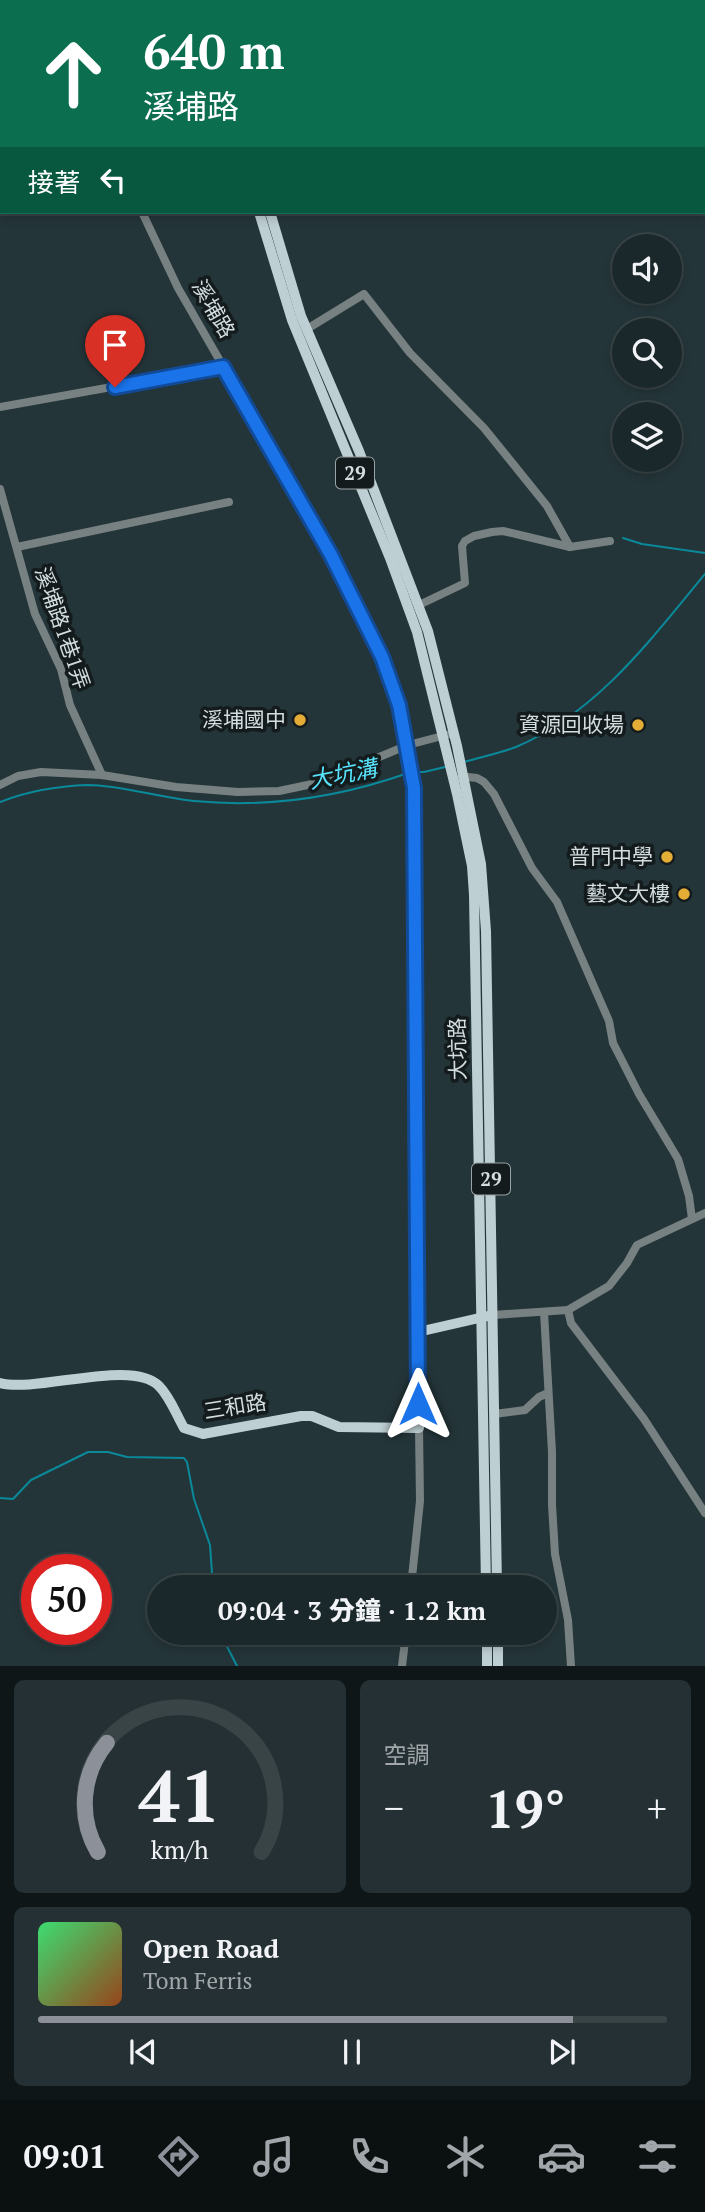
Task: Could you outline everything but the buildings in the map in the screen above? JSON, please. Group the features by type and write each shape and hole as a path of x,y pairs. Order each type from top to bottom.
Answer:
{"main road":[{"name":"29","path":"260,214 292,320 406,599 449,734"},
{"name":"29","path":"271,214 292,290 419,605 458,777"},
{"name":"大坑路","path":"458,777 474,895 488,1317 494,1414 497,1575"},
{"name":"大坑路","path":"486,1575 488,1317"},
{"path":"418,1332 488,1317"},
{"name":"大坑路","path":"418,1332 419,1429"},
{"name":"三和路","path":"0,1384 24,1386 94,1375 146,1378 159,1386 187,1431 203,1434 301,1416 312,1416 339,1427 419,1429"},
{"path":"487,1645 487,1666"},
{"path":"498,1645 498,1666"}],"street":[{"name":"溪埔路","path":"143,214 178,288 299,498 366,623 382,657 399,705 410,764"},
{"path":"307,329 364,294 410,353 484,428 547,506 570,548"},
{"path":"0,407 223,367"},
{"name":"溪埔路1巷1弄","path":"0,489 36,614 61,669 70,705 102,775"},
{"path":"17,547 229,502"},
{"path":"419,605 465,583 462,546 474,536 503,531 570,548 610,541"},
{"path":"0,785 18,776 40,772 102,775 176,787 279,792 317,783 408,745 449,734"},
{"name":"大坑路","path":"410,764 414,788 418,1332"},
{"path":"458,777 477,778 494,794 532,868 557,902 609,1021 613,1043 639,1094 678,1159 689,1196 692,1219"},
{"path":"488,1317 568,1310 609,1286 637,1245 705,1213"},
{"path":"568,1310 571,1324 644,1419 705,1513"},
{"path":"544,1312 554,1542 568,1620 571,1666"},
{"path":"494,1414 525,1410 548,1393"},
{"name":"大坑路","path":"412,1575 420,1501 419,1429"},
{"path":"402,1666 405,1645"}],"waterway":[{"path":"623,538 642,544 705,553"},
{"name":"大坑溝","path":"464,762 516,747 572,715 621,672 705,574"},
{"name":"大坑溝","path":"413,772 445,767"},
{"name":"大坑溝","path":"0,802 43,790 88,785 194,801 276,802 329,795 408,773"},
{"path":"0,1498 13,1499 31,1480 88,1452 108,1452 127,1457 184,1458 194,1499 210,1545 212,1575"},
{"path":"226,1645 237,1666"}],"place":[{"name":"溪埔國中","path":"300,720"},
{"name":"資源回收場","path":"638,725"},
{"name":"普門中學","path":"667,857"},
{"name":"藝文大樓","path":"684,894"}],"route":[{"path":"115,387 223,367 343,578 382,657 399,705 414,788 418,1404"}]}
